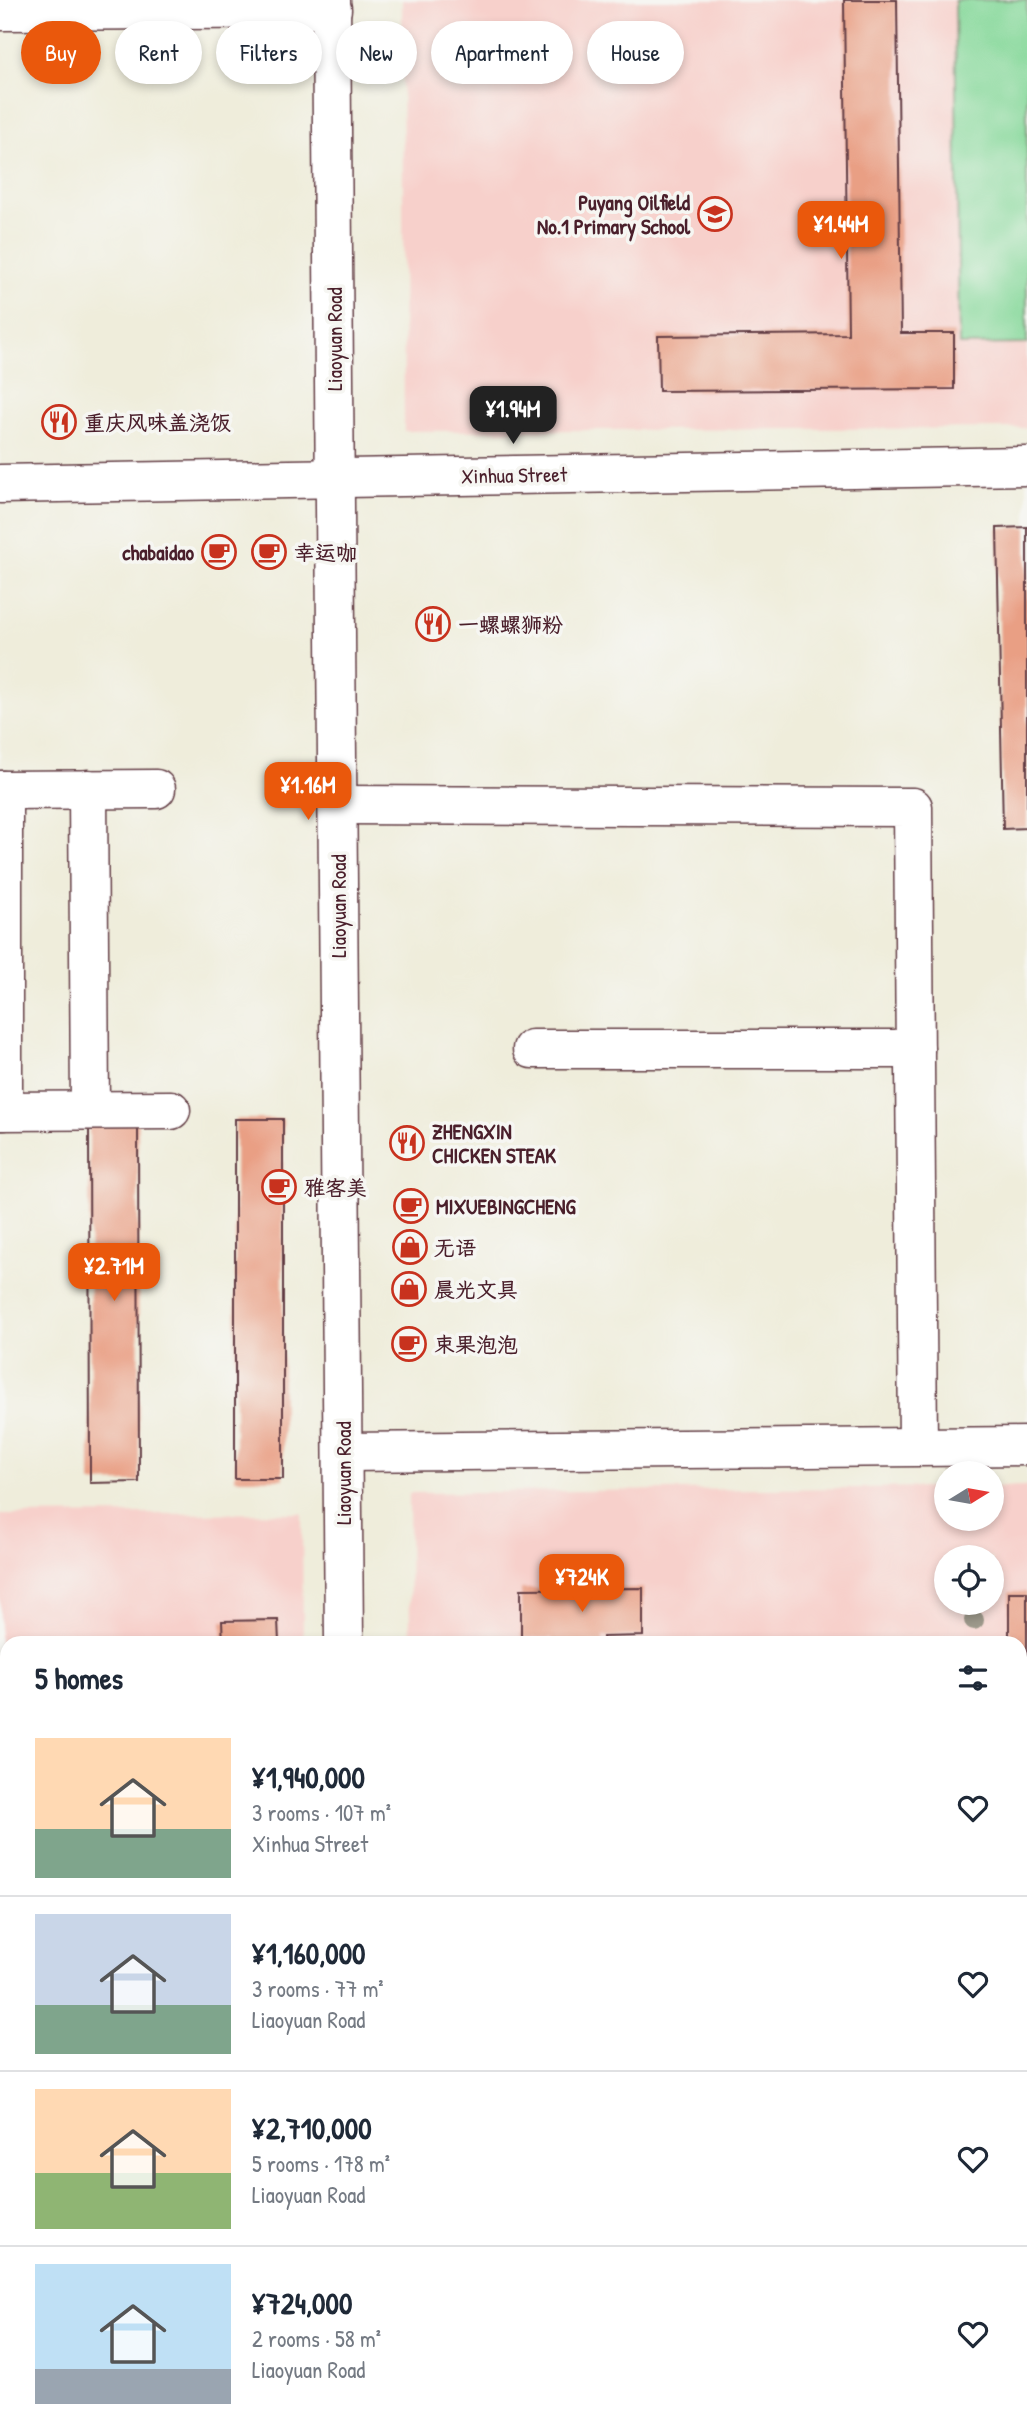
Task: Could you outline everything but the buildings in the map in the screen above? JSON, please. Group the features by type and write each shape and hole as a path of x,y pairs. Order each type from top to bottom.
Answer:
{"street":[{"path":"0,11 331,5"},
{"name":"Liaoyuan Road","path":"331,5 344,1636"},
{"name":"Xinhua Street","path":"0,484 1027,466"},
{"path":"88,789 90,1110"},
{"path":"156,789 2,790 1,1111 171,1110"},
{"path":"337,805 913,807 918,1446"},
{"path":"532,1049 915,1049"},
{"path":"342,1452 1027,1446"}],"shaded area":[{"name":"Puyang Oilfield No.1 Primary School","path":"402,0 1027,0 1027,428 404,431 402,84 417,84 417,21 402,21"},
{"path":"1027,1486 1027,1636 410,1636 409,1493 934,1487 934,1531 1004,1531 1004,1487"},
{"path":"302,1513 303,1636 0,1636 0,1515"}],"green space":[{"path":"955,0 1027,0 1027,344 959,345"}],"place":[{"name":"Puyang Oilfield No.1 Primary School","path":"715,214"},
{"name":"重庆风味盖浇饭","path":"59,422"},
{"name":"chabaidao","path":"219,552"},
{"name":"幸运咖","path":"269,552"},
{"name":"一螺螺狮粉","path":"433,624"},
{"name":"ZHENGXIN CHICKEN STEAK","path":"407,1143"},
{"name":"雅客美","path":"279,1187"},
{"name":"MIXUEBINGCHENG","path":"411,1206"},
{"name":"无语","path":"410,1247"},
{"name":"晨光文具","path":"409,1289"},
{"name":"束果泡泡","path":"409,1344"}]}
